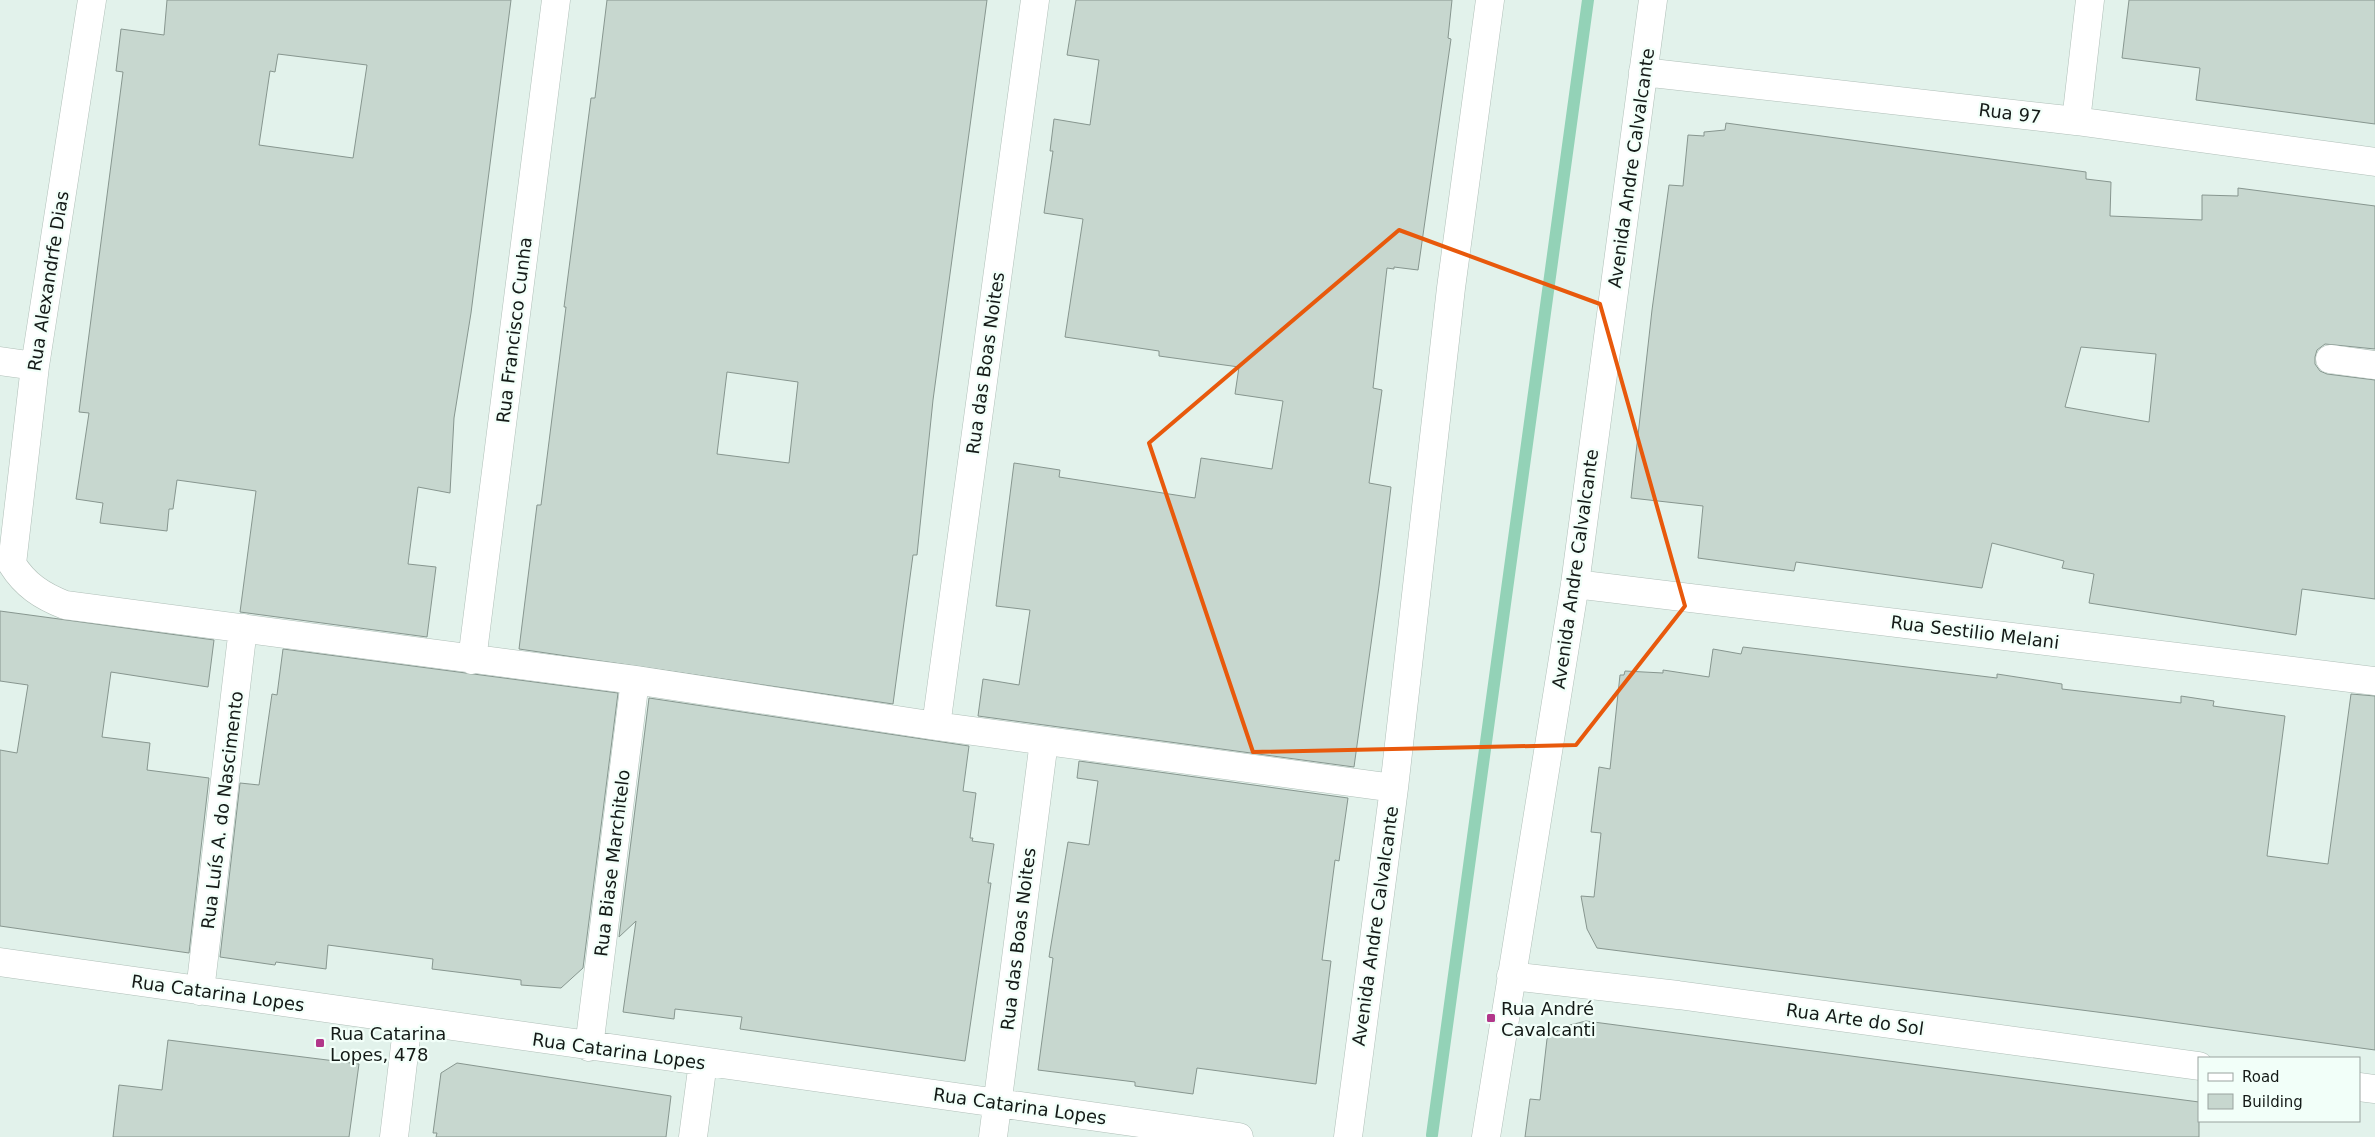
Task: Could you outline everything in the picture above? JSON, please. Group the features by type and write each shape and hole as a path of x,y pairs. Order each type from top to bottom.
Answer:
{"street":[{"name":"Rua Alexandrfe Dias","path":"92,0 35,366 12,564 21,579 38,592 65,605 243,628"},
{"name":"Rua Francisco Cunha","path":"472,660 556,0"},
{"name":"Rua das Boas Noites","path":"936,726 1035,0"},
{"name":"Avenida Andre Calvalcante","path":"1348,1137 1394,788 1451,288 1490,0"},
{"name":"Avenida Andre Calvalcante","path":"1486,1137 1510,976 1575,584 1653,0"},
{"path":"2076,121 2090,0"},
{"name":"Rua 97","path":"1644,72 2076,121 2375,162"},
{"path":"2330,360 2375,365"},
{"path":"0,361 35,366"},
{"name":"Rua Sestilio Melani","path":"1575,584 2375,681"},
{"path":"243,628 472,660 635,680 936,726 1394,788"},
{"name":"Rua Luís A. do Nascimento","path":"200,991 243,628"},
{"name":"Rua Biase Marchitelo","path":"589,1046 635,680"},
{"name":"Rua das Boas Noites","path":"992,1137 1044,741"},
{"name":"Rua Catarina Lopes","path":"0,962 1239,1137"},
{"name":"Rua Arte do Sol","path":"1510,976 1678,995 2198,1066"},
{"path":"394,1137 408,1021"},
{"path":"693,1137 703,1062"},
{"path":"2360,1087 2375,1090"}],"highlighted area":[{"path":"1399,230 1600,304 1685,606 1576,745 1253,752 1149,443"}],"building":[{"path":"167,0 511,0 471,313 454,418 450,493 418,487 408,564 436,567 427,637 240,612 256,491 177,480 173,509 169,509 167,531 100,523 103,503 76,499 89,413 79,412 123,72 116,71 121,29 164,35","holes":["278,54 367,65 353,158 259,145 270,71 275,72"]},
{"path":"607,0 987,0 933,400 917,555 913,555 893,704 519,649 537,505 541,505 591,98 595,98","holes":["727,372 798,382 789,463 717,454"]},
{"path":"1076,0 1452,0 1448,38 1451,39 1418,270 1387,268 1373,388 1382,390 1369,483 1391,487 1354,767 978,716 983,679 1019,685 1030,610 996,606 1014,463 1060,470 1059,477 1195,498 1201,458 1272,469 1283,401 1235,394 1239,367 1159,356 1159,351 1065,337 1083,219 1044,213 1053,151 1050,151 1054,119 1090,125 1099,60 1067,55"},
{"path":"2129,0 2375,0 2375,124 2196,100 2200,68 2122,58"},
{"path":"1726,123 2086,172 2086,179 2111,182 2110,216 2202,220 2202,195 2238,196 2238,188 2375,206 2375,349 2325,344 2317,350 2315,364 2320,371 2327,374 2375,380 2375,599 2302,589 2296,635 2089,603 2094,574 2062,568 2064,561 1992,543 1982,588 1796,562 1794,571 1698,558 1703,506 1631,498 1652,310 1669,185 1683,186 1688,135 1704,136 1704,132 1725,130","holes":["2081,347 2156,354 2149,422 2065,407"]},
{"path":"0,611 214,640 208,687 111,672 102,737 150,743 147,770 209,778 189,953 0,926 0,750 17,753 28,685 0,681"},
{"path":"1743,647 1997,678 1997,674 2062,684 2062,689 2181,703 2181,696 2214,701 2213,706 2285,716 2267,856 2328,864 2351,694 2375,696 2375,1050 2136,1017 1597,948 1587,929 1581,896 1594,897 1601,833 1591,832 1599,767 1610,769 1620,675 1624,675 1625,671 1663,673 1663,670 1709,677 1713,649 1741,654"},
{"path":"283,649 618,693 583,968 561,988 521,985 521,980 432,969 433,959 328,945 326,969 276,962 275,965 220,957 240,783 259,785 272,694 277,695"},
{"path":"649,698 969,746 963,791 976,793 970,838 973,838 972,841 994,844 988,883 991,883 965,1061 740,1029 742,1017 675,1009 674,1019 623,1012 636,921 619,937"},
{"path":"1079,761 1348,798 1339,861 1335,860 1322,960 1331,961 1316,1084 1197,1068 1193,1094 1135,1086 1135,1082 1038,1070 1053,958 1049,957 1068,842 1089,845 1098,781 1077,778"},
{"path":"1586,1021 2198,1102 2199,1137 1525,1137 1530,1099 1540,1100 1547,1039 1562,1027"},
{"path":"168,1040 359,1064 349,1137 113,1137 119,1085 162,1090"},
{"path":"457,1063 671,1096 666,1137 436,1137 437,1133 433,1133 441,1073"}],"waterway":[{"path":"1432,1135 1588,0"}],"place":[{"name":"Rua André Cavalcanti","path":"1491,1018"},
{"name":"Rua Catarina Lopes, 478","path":"320,1043"}]}
